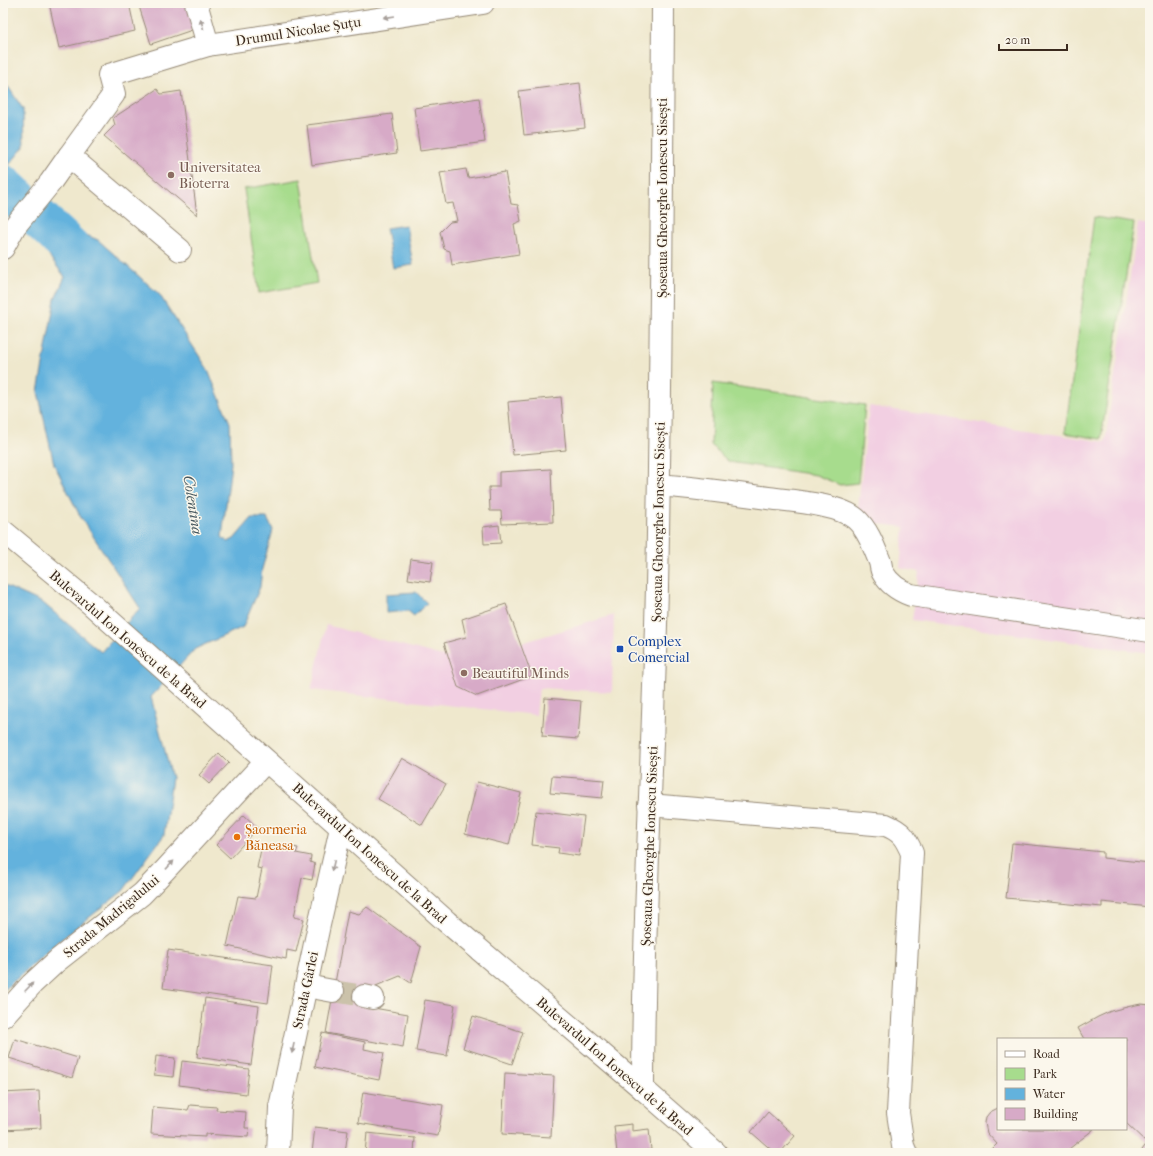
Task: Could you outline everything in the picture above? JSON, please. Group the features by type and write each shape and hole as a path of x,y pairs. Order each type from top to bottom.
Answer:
{"street":[{"path":"196,3 208,45"},
{"name":"Drumul Nicolae Șuțu","path":"69,156 114,94 109,75 208,45 483,3"},
{"name":"Șoseaua Gheorghe Ionescu Sisești","path":"643,1089 649,805 659,485 663,3"},
{"path":"3,248 15,226 50,183 69,156 180,250"},
{"path":"659,485 698,488 814,504 843,511 855,519 865,530 874,546 883,573 892,584 901,591 911,595 1150,630"},
{"name":"Bulevardul Ion Ionescu de la Brad","path":"3,531 91,604 447,922 716,1153"},
{"name":"Bulevardul Ion Ionescu de la Brad","path":"3,537 27,551"},
{"name":"Strada Madrigalului","path":"3,1016 32,984 58,960 142,894 266,761"},
{"path":"649,805 886,825 898,830 904,837 912,853 898,1113 903,1146 906,1153"},
{"name":"Strada Gârlei","path":"278,1153 280,1107 341,828"},
{"path":"306,986 333,991"}],"shaded area":[{"path":"1138,223 1150,225 1150,653 912,620 919,572 900,568 904,527 871,523 858,508 869,406 1105,442"},
{"name":"Beautiful Minds","path":"614,615 612,692 539,688 536,715 311,690 326,625 450,658 521,643"}],"green space":[{"path":"301,179 317,283 259,293 244,189"},
{"path":"1094,217 1134,223 1101,439 1065,433"},
{"path":"713,383 865,405 858,483 840,485 816,475 729,462 711,445"}],"water":[{"path":"3,79 23,109 24,147 3,172"},
{"path":"56,222 98,240 159,294 207,368 230,423 231,464 222,537 228,542 234,539 252,518 267,518 273,530 262,569 260,587 243,627 195,649 151,697 172,778 164,835 123,891 58,942 3,991 3,585 43,603 101,652 140,608 80,516 54,464 38,392 55,299 65,277 35,240"},
{"path":"406,225 413,265 393,268 386,228"},
{"path":"416,592 427,603 414,616 408,611 386,613 386,594"}],"building":[{"path":"49,3 129,3 135,31 59,48"},
{"path":"138,3 187,3 195,29 151,44"},
{"path":"580,83 585,128 524,135 519,91"},
{"name":"Universitatea Bioterra","path":"157,89 161,94 181,91 197,215 104,136 115,125 113,118"},
{"path":"479,98 485,142 420,151 414,108"},
{"path":"392,114 397,153 312,165 307,125"},
{"path":"466,169 468,178 505,172 511,204 518,205 521,221 514,224 519,254 452,265 450,251 444,249 440,232 450,222 457,221 453,203 446,204 440,173"},
{"path":"561,397 566,450 513,455 508,402"},
{"path":"551,469 553,522 502,524 501,511 490,511 489,487 499,487 499,472"},
{"path":"499,525 501,543 484,544 483,527"},
{"path":"411,559 433,562 430,582 408,579"},
{"path":"506,604 532,676 477,696 458,687 444,643 466,637 462,619"},
{"path":"545,698 581,701 578,739 542,736"},
{"path":"219,753 229,763 209,784 199,775"},
{"path":"402,758 446,784 422,825 378,799"},
{"path":"552,776 604,780 602,798 550,793"},
{"path":"477,782 521,793 509,845 465,834"},
{"path":"536,811 584,817 579,856 558,853 559,848 532,845"},
{"name":"Șaormeria Băneasa","path":"244,815 258,828 230,858 216,845"},
{"path":"1012,843 1103,852 1103,858 1150,863 1150,907 1102,902 1102,907 1006,898"},
{"path":"279,844 298,848 296,853 311,856 310,862 315,864 312,880 302,878 294,917 304,919 296,952 287,950 286,959 227,946 238,896 256,898 262,869 257,868 262,845 279,848"},
{"path":"367,907 421,947 411,983 400,976 366,990 362,1006 408,1014 403,1047 326,1033 348,911 359,914"},
{"path":"168,950 273,965 268,1003 163,988"},
{"path":"205,998 259,1006 251,1065 197,1057"},
{"path":"425,1000 455,1005 447,1056 416,1051"},
{"path":"1141,1004 1150,1005 1150,1153 1140,1153 1147,1143 1127,1124 1127,1038 1083,1038 1078,1028 1111,1011"},
{"path":"473,1016 523,1032 512,1064 463,1048"},
{"path":"322,1033 365,1042 364,1049 384,1053 379,1080 315,1067"},
{"path":"15,1039 78,1058 72,1078 9,1058"},
{"path":"156,1056 175,1058 173,1077 154,1075"},
{"path":"182,1061 249,1069 246,1094 179,1085"},
{"path":"505,1073 554,1076 551,1137 502,1134"},
{"path":"39,1091 41,1128 3,1130 3,1093"},
{"path":"363,1092 443,1105 438,1136 358,1123"},
{"path":"190,1105 217,1107 216,1110 246,1112 245,1128 249,1128 248,1137 205,1134 205,1137 151,1134 153,1107 188,1110"},
{"path":"997,1108 997,1130 1093,1130 1064,1153 988,1153 997,1144 987,1133 985,1123 986,1117 990,1112"},
{"path":"768,1112 795,1136 780,1153 775,1153 751,1132"},
{"path":"632,1124 632,1131 649,1129 651,1150 617,1153 614,1126"},
{"path":"315,1127 348,1131 345,1153 312,1153"},
{"path":"367,1133 415,1138 414,1153 365,1153"}],"waterway":[{"name":"Colentina","path":"3,185 90,266"}],"tunnel":[{"path":"333,991 364,996"}],"place":[{"name":"Universitatea Bioterra","path":"171,175"},
{"name":"Complex Comercial","path":"620,649"},
{"name":"Beautiful Minds","path":"464,673"},
{"name":"Șaormeria Băneasa","path":"237,837"}]}
